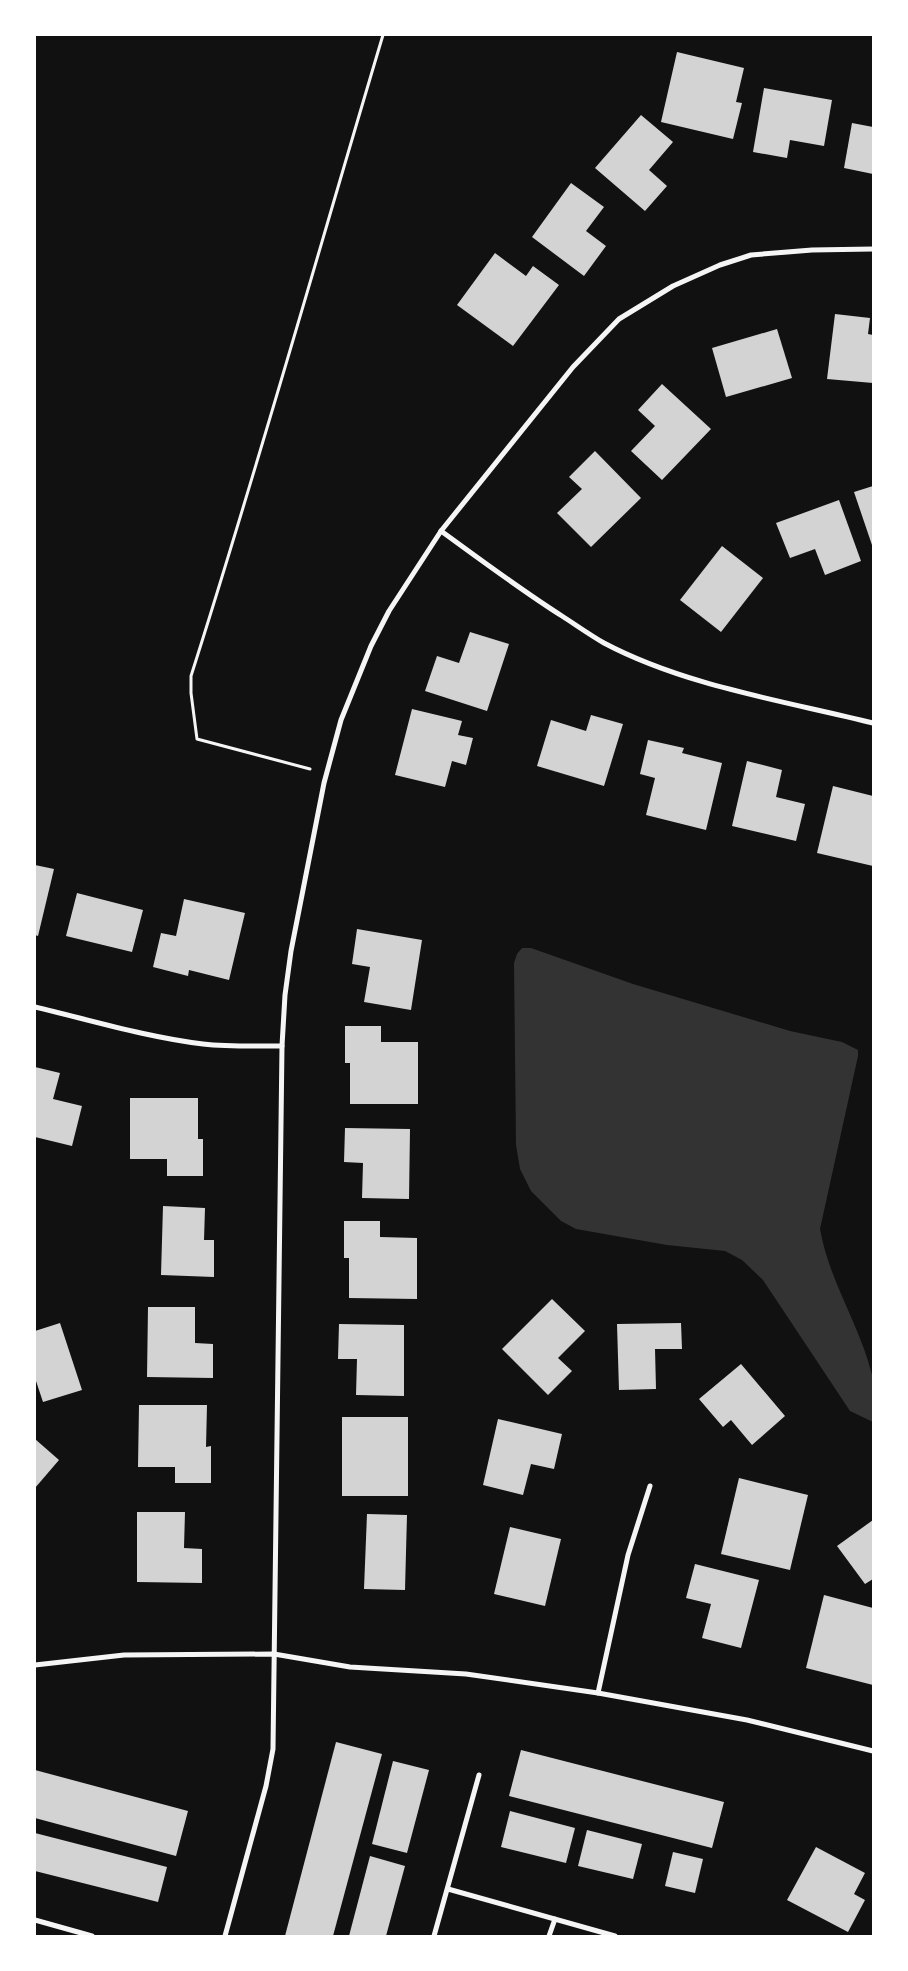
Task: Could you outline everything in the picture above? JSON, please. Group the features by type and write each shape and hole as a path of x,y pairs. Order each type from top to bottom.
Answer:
{"street":[{"path":"225,1936 266,1786 273,1749 282,1046 285,995 327,773 342,720 371,646 389,610 441,531 573,367 620,319 673,286 720,265 750,255 812,250 873,249"},
{"path":"441,531 604,643 674,673 873,723"},
{"path":"35,1007 173,1040 232,1046 282,1046"},
{"path":"598,1693 628,1555 650,1486"},
{"path":"35,1665 124,1655 274,1654 350,1667 466,1674 598,1693 747,1720 873,1751"},
{"path":"434,1936 479,1775"},
{"path":"448,1889 615,1936"},
{"path":"550,1936 554,1919"},
{"path":"35,1920 92,1936"}],"path":[{"path":"327,773 197,740 191,693 192,676 230,556 318,250 383,35"}],"shaded area":[{"path":"522,948 531,948 633,984 790,1031 842,1042 858,1050 820,1229 830,1267 860,1338 872,1375 874,1392 873,1422 850,1411 763,1280 742,1260 725,1251 667,1245 576,1229 561,1221 531,1191 520,1169 516,1145 514,963 517,954"}],"building":[{"path":"677,52 744,68 736,102 742,103 733,139 661,122"},
{"path":"764,88 832,100 824,146 790,140 787,158 753,152"},
{"path":"641,115 673,142 649,170 667,186 645,211 595,168"},
{"path":"852,123 873,127 873,174 844,168"},
{"path":"571,183 604,207 586,231 606,246 584,276 532,237"},
{"path":"495,253 526,276 533,266 559,285 513,346 457,305"},
{"path":"835,314 870,318 868,334 873,335 873,383 827,379"},
{"path":"777,329 792,378 726,397 712,348"},
{"path":"662,384 711,429 662,480 631,451 655,426 638,410"},
{"path":"595,451 641,498 591,547 557,513 582,489 569,477"},
{"path":"873,486 873,548 854,492"},
{"path":"839,500 861,561 825,575 815,549 790,558 776,523"},
{"path":"722,546 763,578 721,632 680,600"},
{"path":"470,632 509,644 487,711 425,691 437,656 459,663"},
{"path":"412,709 462,721 458,735 473,738 466,765 452,761 445,787 395,775"},
{"path":"591,715 623,724 604,786 537,766 551,720 586,731"},
{"path":"648,740 684,748 682,753 722,763 706,830 646,815 655,778 640,774"},
{"path":"747,761 782,770 776,797 805,804 796,841 732,826"},
{"path":"833,786 873,796 873,866 817,853"},
{"path":"35,865 54,869 38,936 35,935"},
{"path":"77,893 143,910 132,952 66,936"},
{"path":"184,899 245,913 229,980 189,970 188,976 153,967 161,933 176,936"},
{"path":"357,929 422,940 411,1010 364,1002 370,967 352,964"},
{"path":"345,1026 381,1026 381,1042 418,1042 418,1104 350,1104 350,1063 345,1063"},
{"path":"35,1067 60,1073 53,1099 82,1106 72,1146 35,1137"},
{"path":"130,1098 198,1098 198,1139 203,1139 203,1176 167,1176 167,1159 130,1159"},
{"path":"345,1128 410,1129 409,1199 362,1198 363,1163 344,1162"},
{"path":"163,1206 205,1208 204,1240 214,1240 214,1277 161,1275"},
{"path":"344,1221 380,1221 380,1237 417,1238 417,1299 349,1298 349,1258 344,1258"},
{"path":"552,1299 585,1331 558,1358 572,1371 548,1395 502,1349"},
{"path":"148,1307 195,1307 195,1343 213,1344 213,1378 147,1377"},
{"path":"60,1323 82,1390 43,1402 35,1378 35,1331"},
{"path":"681,1323 682,1349 655,1349 656,1389 619,1390 617,1324"},
{"path":"339,1324 404,1325 404,1396 356,1395 357,1359 338,1359"},
{"path":"741,1364 785,1416 752,1445 731,1420 723,1427 699,1399"},
{"path":"139,1405 207,1405 206,1447 211,1446 211,1483 175,1483 175,1467 138,1467"},
{"path":"342,1417 408,1417 408,1496 342,1496"},
{"path":"498,1419 562,1434 554,1469 531,1464 523,1495 483,1485"},
{"path":"35,1439 59,1460 35,1488"},
{"path":"739,1478 808,1495 790,1570 721,1554"},
{"path":"137,1512 185,1512 184,1548 202,1549 202,1583 137,1582"},
{"path":"367,1514 407,1515 405,1590 364,1589"},
{"path":"873,1520 873,1579 865,1584 837,1546"},
{"path":"510,1527 561,1539 545,1606 494,1594"},
{"path":"695,1564 759,1580 741,1648 702,1638 711,1604 686,1598"},
{"path":"824,1595 873,1608 873,1685 806,1668"},
{"path":"336,1742 382,1754 333,1936 285,1936"},
{"path":"521,1750 724,1802 712,1848 509,1796"},
{"path":"393,1761 429,1770 407,1853 372,1844"},
{"path":"35,1770 188,1811 176,1856 35,1818"},
{"path":"510,1811 575,1828 566,1863 501,1847"},
{"path":"587,1830 642,1844 633,1879 578,1866"},
{"path":"35,1833 167,1867 158,1902 35,1871"},
{"path":"816,1847 865,1873 854,1894 865,1900 848,1932 787,1900"},
{"path":"673,1852 703,1859 695,1893 665,1886"},
{"path":"370,1856 405,1866 386,1936 349,1936"}]}
